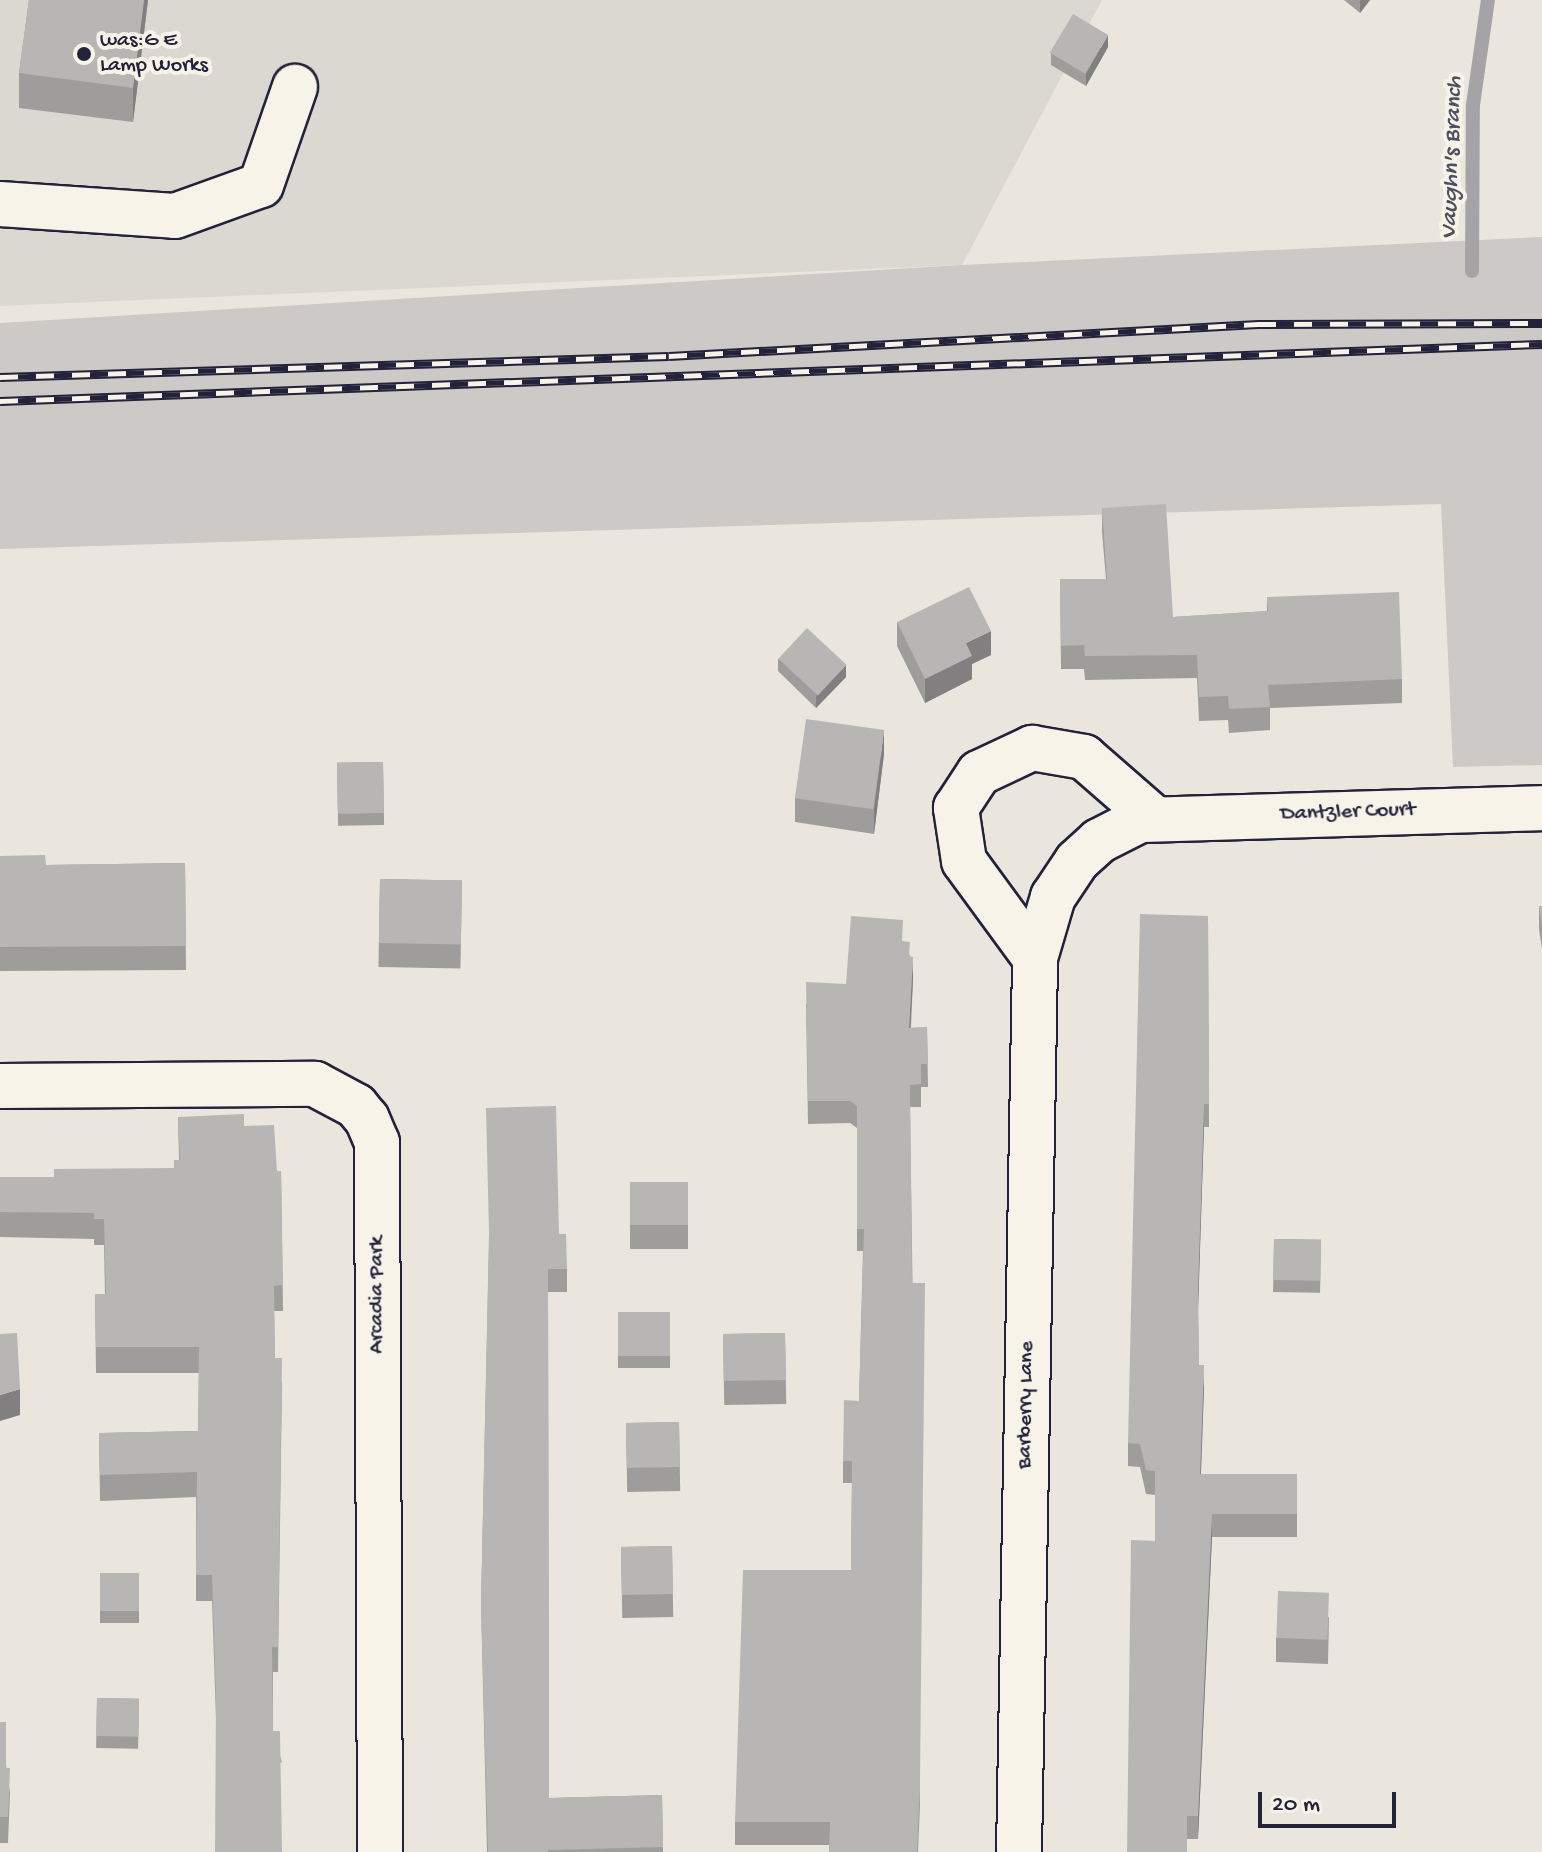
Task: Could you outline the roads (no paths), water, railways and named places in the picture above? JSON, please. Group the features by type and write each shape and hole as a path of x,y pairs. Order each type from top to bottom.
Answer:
{"street":[{"path":"0,204 175,216 261,185 295,87"},
{"path":"1035,958 964,861 956,808 979,773 1032,748 1084,757 1155,819"},
{"name":"Dantzler Court","path":"1155,819 1542,808"},
{"name":"Barberry Lane","path":"1019,1852 1035,958 1053,897 1077,861 1122,827 1155,819"},
{"name":"Arcadia Park","path":"0,1086 315,1084 356,1106 367,1119 377,1142 380,1852"}],"waterway":[{"name":"Vaughn's Branch","path":"1472,271 1473,105 1488,0"}],"railway":[{"path":"0,377 669,356 1258,324 1542,323"},
{"path":"0,401 1542,344"}],"place":[{"name":"was:G E Lamp Works","path":"84,54"}]}
